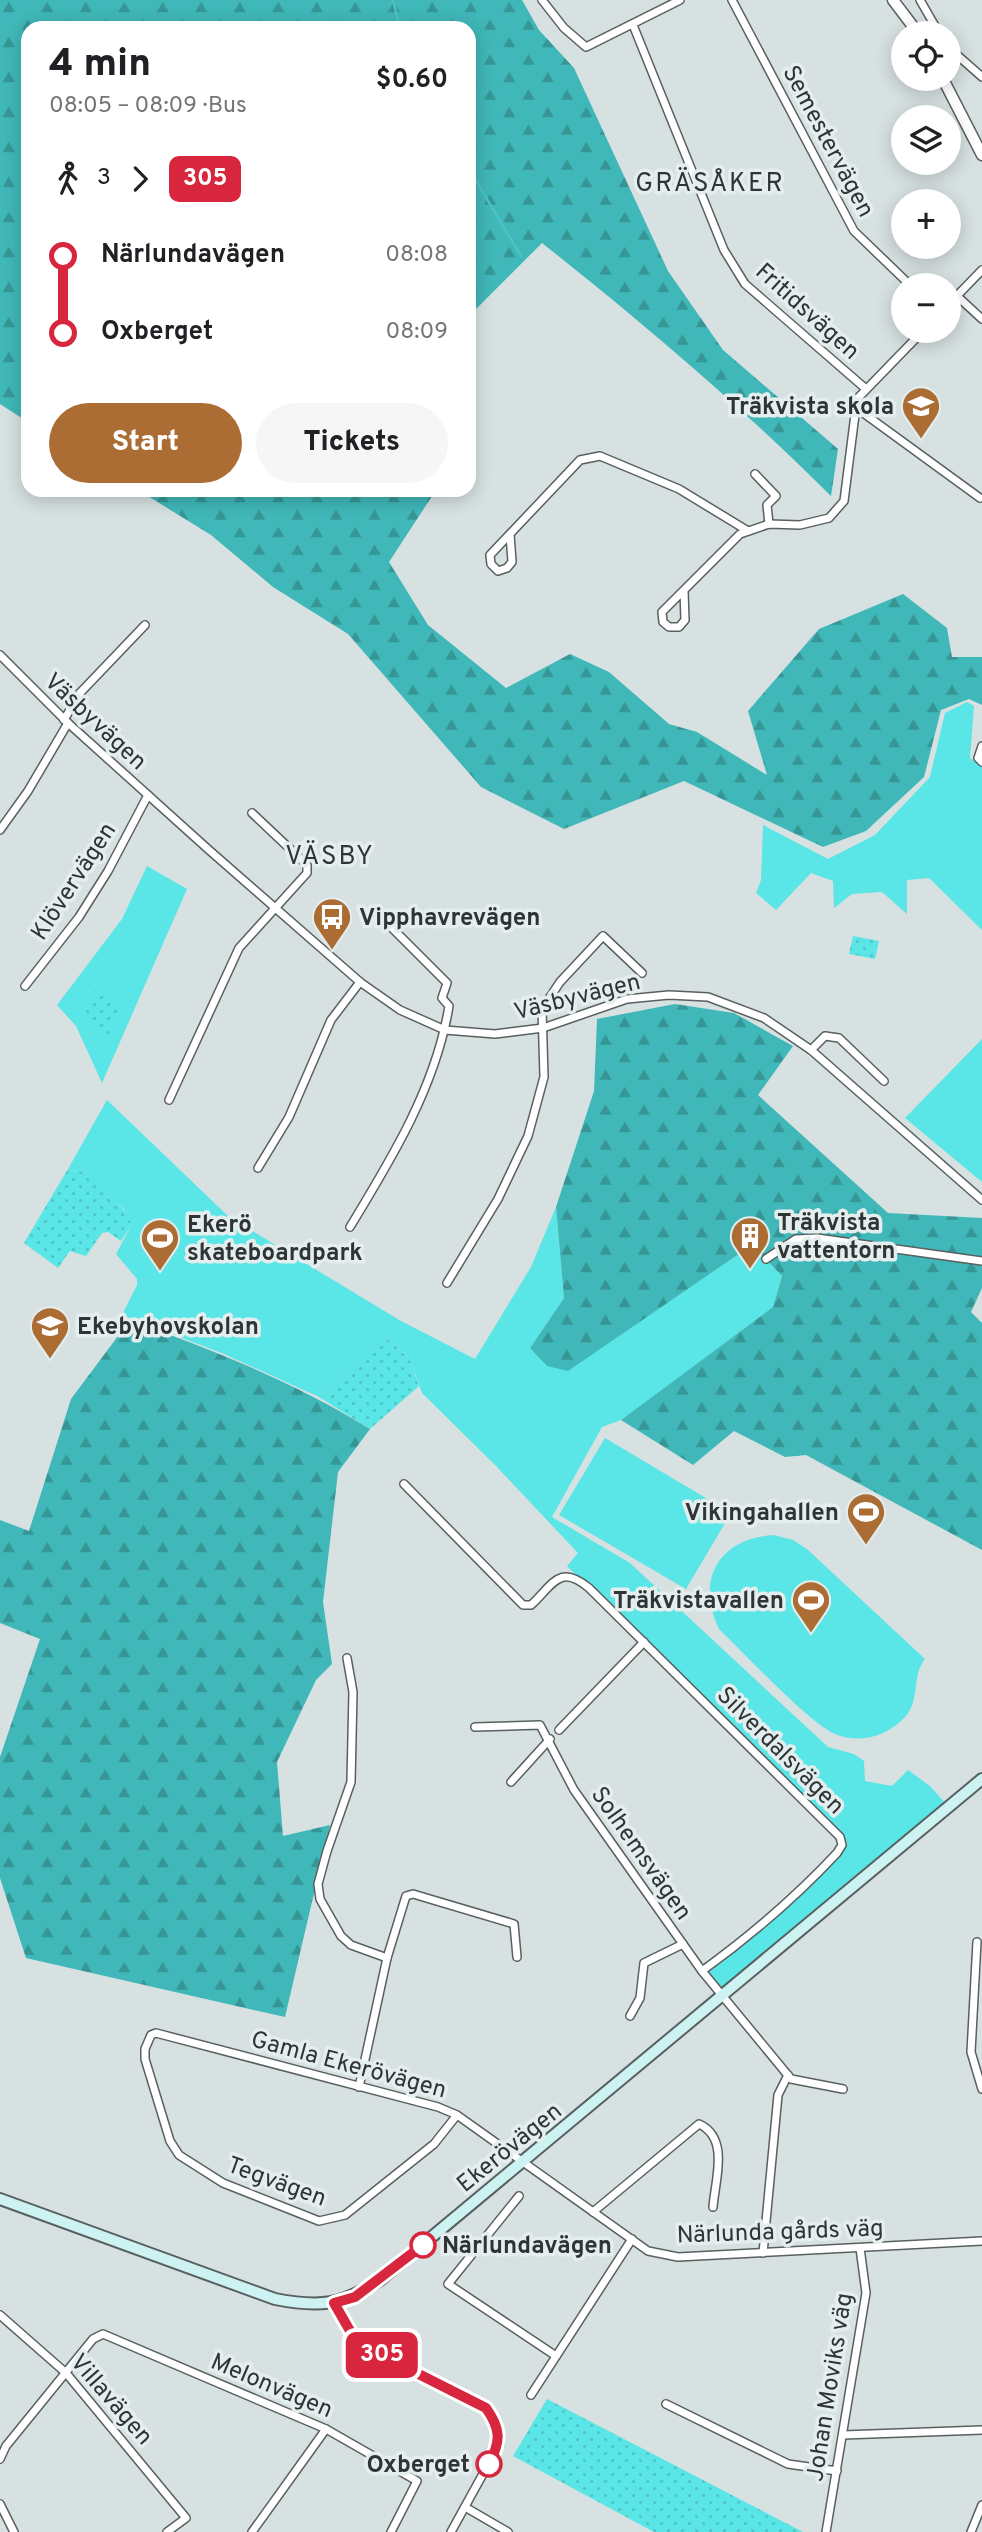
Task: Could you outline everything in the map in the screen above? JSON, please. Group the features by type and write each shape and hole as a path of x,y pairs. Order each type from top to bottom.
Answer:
{"main road":[{"name":"Ekerövägen","path":"0,2199 275,2299 310,2306 355,2297 380,2280 525,2162 979,1779"}],"street":[{"path":"542,0 564,28 586,47 680,0"},
{"name":"Semestervägen","path":"732,0 854,231 898,273"},
{"path":"893,0 909,21"},
{"path":"920,0 932,21"},
{"name":"Fritidsvägen","path":"633,25 724,250 745,284 866,389"},
{"path":"961,58 982,77"},
{"path":"949,91 982,155"},
{"path":"961,292 982,270"},
{"path":"961,300 982,319"},
{"path":"684,591 685,620 679,627 669,627 663,622 662,612 740,534 769,524 800,525 829,518 844,501 857,399 911,343"},
{"path":"855,407 980,498"},
{"path":"510,534 512,562 507,568 498,570 491,564 490,555 580,460 600,456 679,489 748,531"},
{"path":"755,474 776,496 767,505 769,524"},
{"path":"0,830 28,790 79,694 145,625"},
{"name":"Väsbyvägen","path":"0,655 66,721 148,795 360,982 400,1010 445,1030 495,1034 543,1028 628,999 669,995 708,997 764,1018 811,1051 982,1200"},
{"path":"980,760 982,746"},
{"name":"Klövervägen","path":"25,986 79,917 108,871 148,795"},
{"path":"169,1100 239,947 307,873 307,865 252,813"},
{"path":"350,1227 385,1170 419,1104 445,1030 449,1006 442,998 447,984 393,929"},
{"path":"447,1283 498,1199 528,1136 544,1077 542,1009 560,982 603,936 642,973"},
{"path":"258,1168 289,1117 331,1020 360,982"},
{"path":"811,1051 825,1036 839,1038 884,1081"},
{"path":"766,1259 796,1240 817,1238 982,1261"},
{"name":"Silverdalsvägen","path":"404,1484 516,1601 531,1605 556,1579 567,1576 576,1578 840,1837 842,1845 794,1898 759,1930 702,1971"},
{"path":"559,1730 644,1642"},
{"path":"347,1658 353,1692 351,1782 318,1884 320,1899 341,1936 351,1945 387,1958"},
{"name":"Solhemsvägen","path":"475,1727 540,1725 550,1739 574,1790 702,1971 788,2076"},
{"path":"510,1782 550,1739"},
{"path":"359,2087 402,1901 413,1894 514,1924 517,1957"},
{"path":"977,1942 971,2052 982,2089"},
{"path":"630,2016 640,1998 644,1963 683,1944"},
{"name":"Gamla Ekerövägen","path":"151,2035 156,2032 438,2107 457,2115 525,2162"},
{"name":"Tegvägen","path":"151,2035 145,2049 145,2059 170,2141 179,2155 223,2183 319,2221 345,2215 433,2144 457,2115"},
{"path":"763,2253 778,2095 788,2076 791,2079 843,2089"},
{"path":"593,2212 699,2124 709,2129 719,2143 713,2207"},
{"name":"Närlunda gårds väg","path":"525,2162 649,2251 678,2258 982,2241"},
{"path":"519,2196 449,2284 556,2356"},
{"path":"531,2395 632,2239"},
{"name":"Johan Moviks väg","path":"826,2532 866,2292 860,2248"},
{"path":"334,2303 353,2336 373,2351 486,2408 498,2424 500,2443 451,2532"},
{"name":"Villavägen","path":"0,2315 66,2373 186,2518 167,2532"},
{"name":"Melonvägen","path":"66,2373 93,2339 103,2334 326,2429 417,2481 391,2532"},
{"path":"0,2459 3,2444 66,2373"},
{"path":"666,2404 788,2463 836,2471"},
{"path":"252,2532 326,2429"},
{"path":"843,2435 982,2430"},
{"path":"0,2504 14,2532"},
{"path":"971,2532 982,2505"},
{"path":"465,2507 508,2532"}],"shaded area":[{"path":"967,702 974,706 970,758 982,767 982,930 929,878 907,880 907,914 882,892 852,894 834,908 833,881 811,873 776,910 756,893 761,880 763,825 828,859 875,835 930,777 945,713"},
{"path":"147,866 187,889 102,1083 76,1026 57,1005 122,919"},
{"path":"853,936 879,941 875,959 849,954"},
{"path":"96,990 123,1006 108,1036 80,1016"},
{"path":"982,1039 982,1182 905,1118"},
{"path":"107,1100 229,1217 401,1321 475,1359 531,1267 556,1207 564,1298 530,1348 568,1370 752,1245 782,1276 773,1307 621,1420 602,1427 552,1517 630,1563 828,1747 854,1754 864,1761 865,1781 892,1786 908,1770 930,1786 948,1806 723,1997 702,1971 759,1930 837,1853 840,1837 567,1566 578,1553 422,1393 409,1357 383,1335 319,1397 224,1354 122,1315 137,1285 137,1279 116,1254 131,1226 124,1209 92,1185 88,1173 68,1169"},
{"path":"68,1169 88,1173 98,1188 125,1211 131,1226 121,1241 108,1232 102,1233 86,1256 70,1251 58,1268 24,1243"},
{"path":"383,1335 409,1357 419,1386 370,1429 319,1397"},
{"path":"605,1438 731,1513 686,1589 559,1515"},
{"path":"774,1535 793,1540 807,1549 925,1659 918,1673 909,1711 889,1730 863,1738 835,1734 793,1702 719,1629 712,1611 710,1594 711,1579 717,1565 726,1553 739,1544"},
{"path":"547,2399 803,2532 654,2532 513,2456"}],"green space":[{"path":"0,0 522,0 539,30 574,68 668,271 723,350 838,449 831,496 762,429 690,365 542,243 476,309 476,21 21,21 21,418 0,404"},
{"path":"149,497 431,497 389,562 428,625 506,688 570,654 609,672 669,724 697,732 767,775 748,711 819,629 903,594 947,628 952,657 982,657 982,705 969,699 941,710 924,777 866,831 823,847 684,781 564,829 481,787 348,634 273,587 211,535"},
{"path":"675,1004 734,1013 793,1046 758,1095 888,1213 982,1218 982,1288 971,1312 982,1323 982,1550 806,1455 785,1457 734,1431 693,1465 621,1420 773,1307 782,1276 752,1245 568,1371 547,1366 530,1348 564,1298 556,1207 594,1091 597,1019"},
{"path":"130,1320 253,1368 312,1396 370,1429 338,1472 323,1602 332,1664 316,1680 277,1762 283,1836 330,1825 285,2017 26,1958 0,1878 0,1757 40,1639 0,1623 0,1520 29,1531 71,1399"}],"waterway":[{"path":"393,0 398,21"},
{"path":"476,181 521,256"}],"bus line":[{"name":"305","path":"423,2245 355,2297 334,2303 353,2336 373,2351 486,2408 498,2424 500,2443 489,2464"}],"place":[{"name":"Träkvista skola","path":"921,440"},
{"name":"Vipphavrevägen","path":"332,951"},
{"name":"Träkvista vattentorn","path":"750,1270"},
{"name":"Ekerö skateboardpark","path":"160,1272"},
{"name":"Ekebyhovskolan","path":"50,1360"},
{"name":"Vikingahallen","path":"866,1546"},
{"name":"Träkvistavallen","path":"811,1634"},
{"name":"Närlundavägen","path":"423,2245"},
{"name":"Oxberget","path":"489,2464"}],"district":[{"name":"GRÄSÅKER","path":"710,182"},
{"name":"VÄSBY","path":"330,855"}]}
